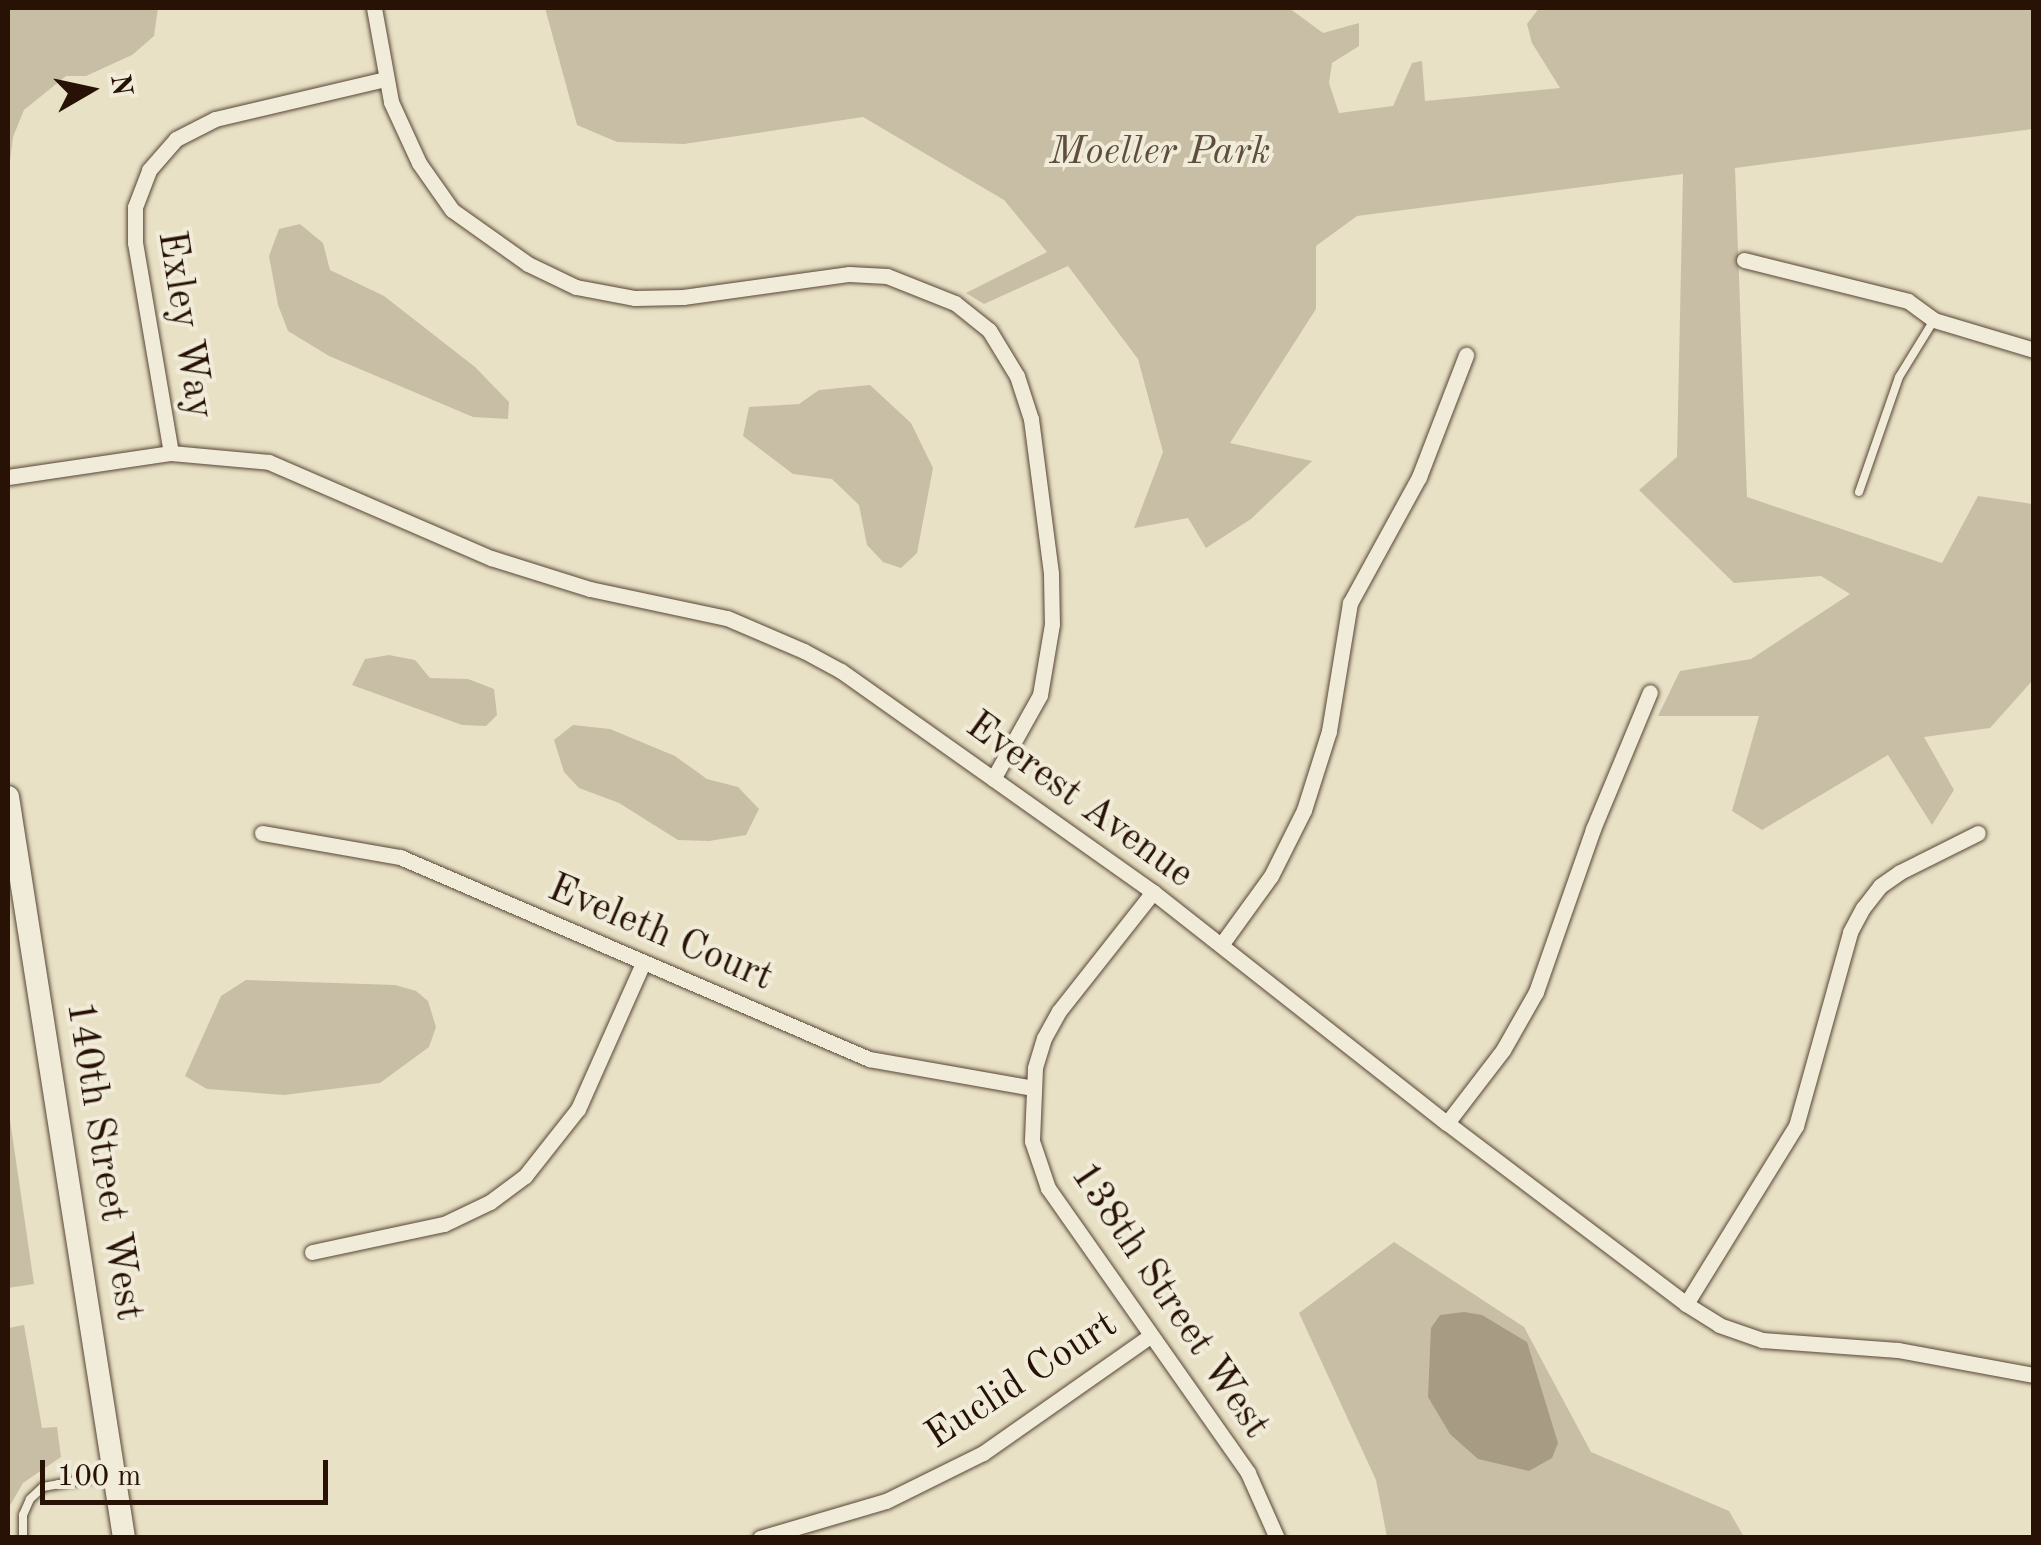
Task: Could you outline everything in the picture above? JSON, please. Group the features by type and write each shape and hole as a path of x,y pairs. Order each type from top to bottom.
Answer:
{"street":[{"path":"374,8 385,79 419,163 452,210 478,232 553,278 602,293 660,299 849,274 887,276 955,303 988,330 1018,376 1031,420 1051,574 1052,624 1040,695 992,779"},
{"name":"Exley Way","path":"171,453 136,243 135,207 149,170 176,140 215,119 385,79"},
{"path":"1744,260 1908,301 1934,320 2034,350"},
{"path":"1221,945 1271,876 1304,810 1329,730 1350,603 1418,478 1466,355"},
{"name":"Everest Avenue","path":"8,477 171,453 208,453 269,462 522,569 727,618 841,671 1153,892 1447,1124 1686,1304 1720,1324 1762,1340 1898,1350 2034,1375"},
{"path":"1447,1124 1504,1050 1536,992 1592,829 1650,692"},
{"name":"140th Street West","path":"8,797 124,1538"},
{"name":"Eveleth Court","path":"262,833 400,858 869,1059 1034,1088"},
{"path":"1686,1304 1796,1126 1850,932 1862,908 1880,886 1900,872 1978,833"},
{"name":"138th Street West","path":"1153,892 1059,1011 1044,1038 1034,1088 1032,1140 1048,1188 1248,1473 1277,1538"},
{"path":"312,1252 444,1224 490,1202 525,1176 578,1109 643,963"},
{"name":"Euclid Court","path":"760,1538 886,1501 984,1453 1150,1336"}],"lane":[{"path":"1859,492 1899,376 1934,320"},
{"path":"23,1538 23,1515 30,1499 44,1487 114,1474"}],"green space":[{"path":"8,8 158,8 154,36 132,55 86,76 66,76 24,110 13,137 10,161"},
{"name":"Moeller Park","path":"545,8 1289,8 1323,33 1359,23 1359,46 1332,63 1329,83 1339,113 1393,106 1412,63 1422,61 1425,101 1560,88 1532,43 1527,24 1539,8 2033,8 2033,129 1735,168 1747,497 1942,563 1978,496 2033,504 2033,680 1990,728 1924,737 1954,790 1932,825 1888,755 1762,830 1732,811 1759,716 1658,716 1680,671 1751,659 1850,594 1821,576 1734,583 1639,490 1677,457 1683,174 1357,216 1316,246 1316,309 1230,443 1312,461 1251,519 1206,548 1188,518 1134,528 1163,452 1138,359 1068,266 984,304 966,293 1047,252 1004,200 863,117 684,144 617,142 577,125"},
{"path":"300,224 323,243 330,270 384,296 475,367 509,402 508,419 473,417 329,356 288,331 278,305 269,256 279,229"},
{"path":"870,385 911,423 933,468 917,553 901,568 883,562 867,545 859,505 832,479 793,474 743,436 749,407 799,404 819,390"},
{"path":"389,655 415,660 430,678 468,679 494,689 497,715 486,726 462,725 352,685 365,659"},
{"path":"573,725 610,729 675,756 707,779 738,787 759,809 746,835 709,841 678,840 619,803 579,788 564,772 554,740"},
{"path":"246,980 395,985 416,991 428,1001 436,1027 429,1047 380,1083 284,1095 207,1089 185,1076 221,996"},
{"path":"8,1106 34,1284 8,1288"},
{"path":"1394,1242 1524,1327 1591,1452 1729,1511 1744,1537 1387,1537 1376,1480 1299,1313"},
{"path":"24,1325 42,1428 57,1427 61,1457 23,1483 8,1509 8,1328"}],"shaded area":[{"path":"1440,1315 1482,1315 1527,1342 1558,1443 1552,1458 1529,1471 1478,1459 1450,1434 1428,1397 1431,1328"}]}
